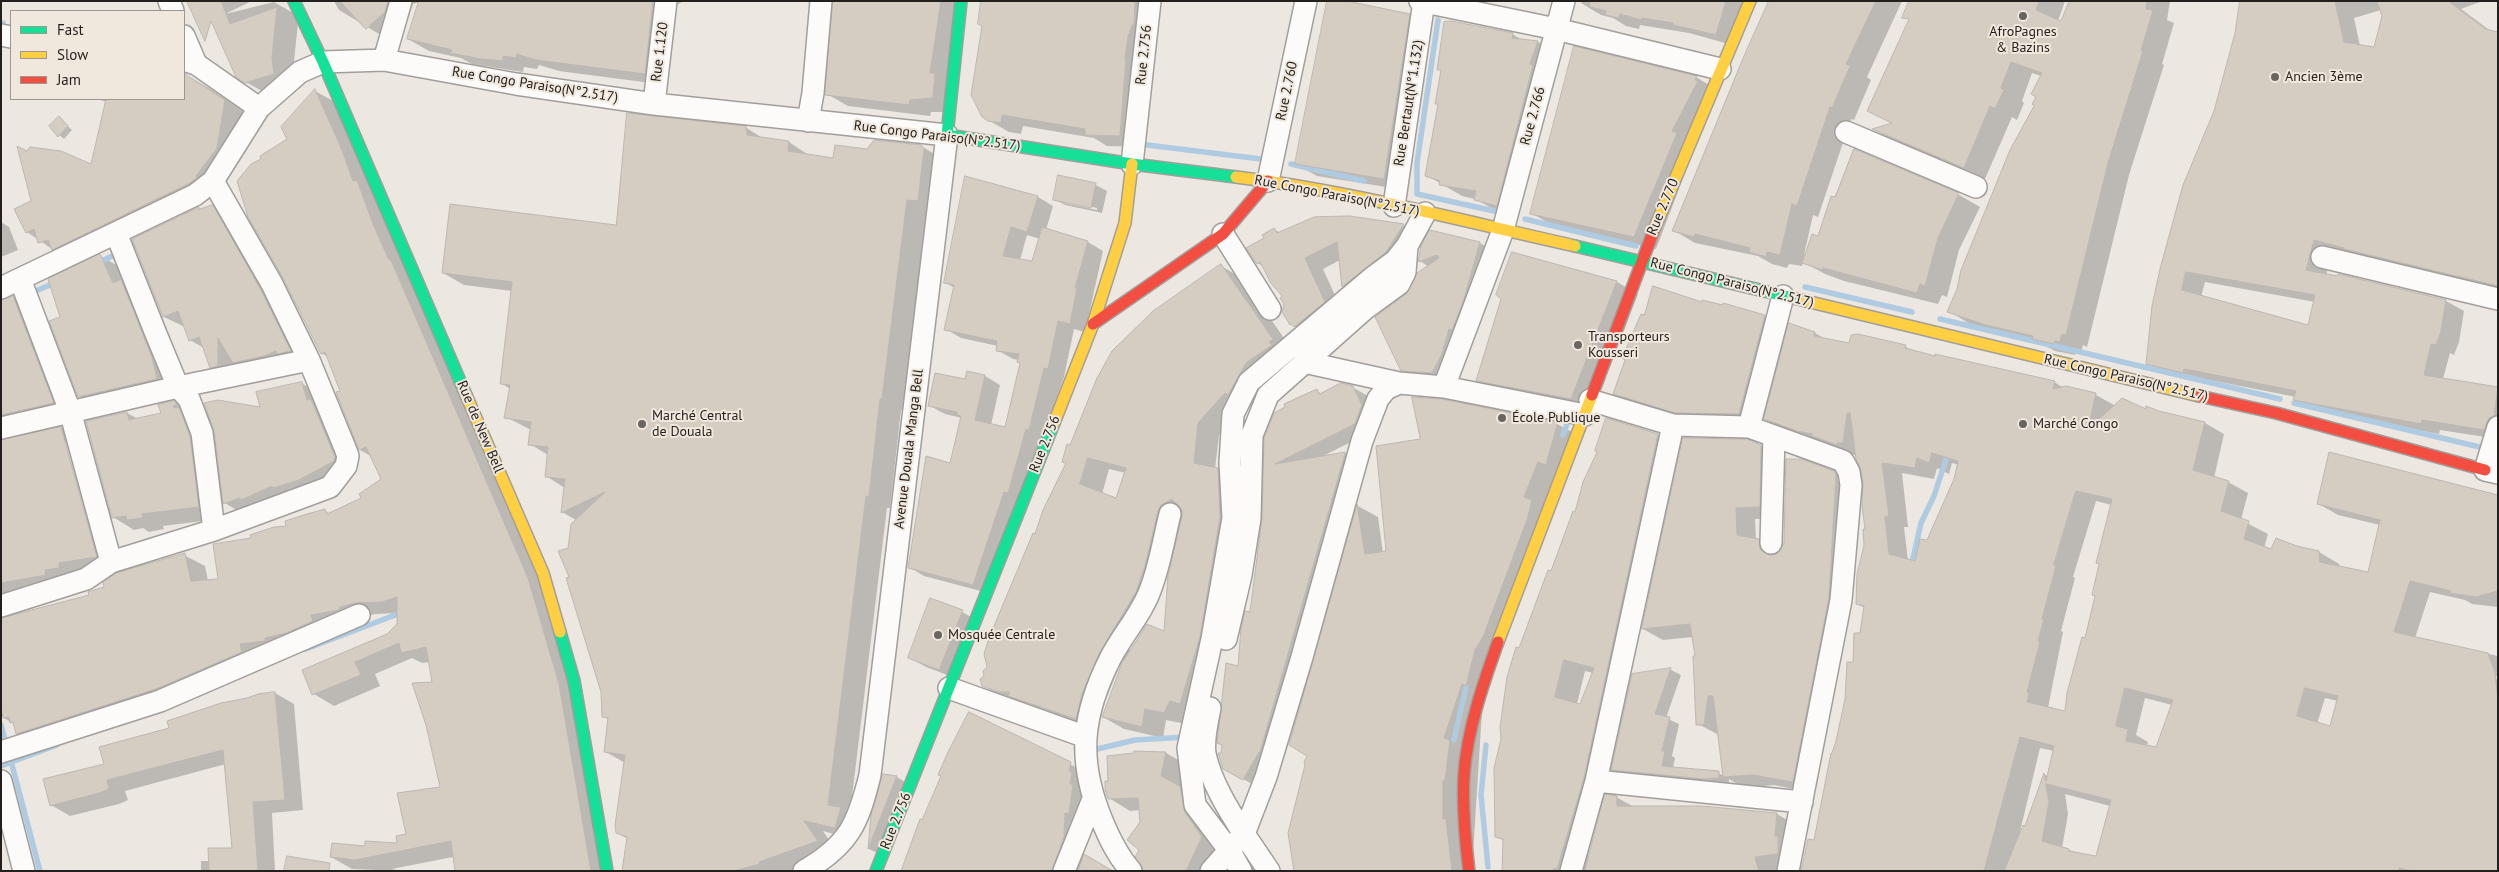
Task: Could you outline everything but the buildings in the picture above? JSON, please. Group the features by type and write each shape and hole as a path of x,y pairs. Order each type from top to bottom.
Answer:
{"street":[{"name":"Rue de New Bell","path":"294,1 323,62 543,573 574,681 607,871"},
{"path":"384,60 401,1"},
{"name":"Rue 1.120","path":"654,104 666,1"},
{"path":"808,121 814,86 821,1"},
{"name":"Avenue Douala Manga Bell","path":"804,871 823,860 846,840 862,808 870,775 947,136 961,1"},
{"name":"Rue 2.756","path":"876,871 1093,324 1125,223 1150,1"},
{"name":"Rue 2.760","path":"1268,180 1306,1"},
{"name":"Rue 2.766","path":"1444,387 1503,230 1564,1"},
{"name":"Rue 2.770","path":"1469,871 1463,819 1464,774 1472,730 1486,677 1513,599 1588,407 1641,261 1750,1"},
{"path":"1423,2 1556,29 1720,69"},
{"name":"Rue Bertaut(N°1.132)","path":"1394,206 1423,2"},
{"path":"185,40 190,62 259,108"},
{"name":"Rue Congo Paraiso(N°2.517)","path":"11,283 195,195 213,180 259,108 276,91 300,72 323,62 384,60 516,84 654,104 947,136 1132,164 1268,180 1641,261 2113,376 2276,413 2492,471"},
{"path":"1846,132 1976,187"},
{"path":"1,606 86,579 111,562 214,530 330,487 342,474 348,456 309,360 272,284 213,180"},
{"path":"1093,324 1223,234 1268,180"},
{"path":"1241,871 1229,850 1195,805 1188,748 1212,639 1233,518 1230,463 1233,414 1249,382 1372,278 1395,261 1407,246 1425,213"},
{"path":"116,232 178,387 189,399 202,433 214,530"},
{"path":"1223,234 1270,309"},
{"path":"1269,871 1224,804 1205,754 1207,723 1241,575 1250,518 1252,435 1268,395 1366,308 1400,284 1405,272 1407,246"},
{"path":"2322,257 2498,299"},
{"path":"11,283 70,411 111,562"},
{"path":"1749,427 1783,296"},
{"path":"1,428 178,387 309,360"},
{"path":"1304,362 1399,383 1444,387 1588,407 1673,425 1749,427 1843,461 1849,472 1851,484 1841,600 1788,871"},
{"path":"1211,871 1244,834 1266,777 1368,423 1378,399 1386,389 1399,383"},
{"path":"1571,871 1596,781 1673,425"},
{"path":"2492,471 2498,427"},
{"path":"1771,543 1774,437"},
{"path":"1131,871 1119,857 1093,799 1086,773 1086,737 1097,687 1111,656 1151,589 1170,514"},
{"path":"1,752 160,701 360,615"},
{"path":"949,688 1086,737"},
{"path":"1,781 24,871"},
{"path":"1596,781 1802,802"},
{"path":"1064,871 1093,799"}],"waterway":[{"path":"1438,20 1417,163 1417,194 1494,211"},
{"path":"1139,144 1261,159"},
{"path":"1291,164 1364,181"},
{"path":"1525,219 1636,246"},
{"path":"97,263 141,243"},
{"path":"38,290 57,282"},
{"path":"1805,287 1912,312"},
{"path":"1940,319 2280,399"},
{"path":"2294,403 2488,449"},
{"path":"1563,435 1570,416"},
{"path":"1911,567 1921,523 1934,496 1949,450"},
{"path":"306,649 403,612"},
{"path":"1454,740 1466,687"},
{"path":"1,725 7,747"},
{"path":"1093,750 1135,740 1187,737"},
{"path":"1,766 57,745"},
{"path":"1486,745 1481,795 1488,867"},
{"path":"11,761 40,871"},
{"path":"1239,845 1254,871"}],"traffic: fast":[{"path":"294,1 323,62 466,395"},
{"path":"961,1 947,135 1132,164 1236,177"},
{"path":"1575,246 1806,301"},
{"path":"876,871 1054,423"},
{"path":"560,632 574,681 607,871"}],"traffic: slow":[{"path":"1655,227 1750,1"},
{"path":"1054,423 1093,324 1125,223 1132,164"},
{"path":"1236,177 1364,198 1575,246"},
{"path":"1806,301 2199,396"},
{"path":"466,395 543,573 560,632"},
{"path":"1498,642 1592,395"}],"traffic: jam":[{"path":"1093,324 1223,234 1268,181"},
{"path":"1592,395 1655,227"},
{"path":"2199,396 2276,413 2485,470"},
{"path":"1469,871 1463,787 1468,741 1476,707 1498,642"}],"place":[{"name":"AfroPagnes & Bazins","path":"2023,16"},
{"name":"Ancien 3ème","path":"2275,77"},
{"name":"Transporteurs Kousseri","path":"1578,345"},
{"name":"École Publique","path":"1502,418"},
{"name":"Marché Central de Douala","path":"642,424"},
{"name":"Marché Congo","path":"2023,424"},
{"name":"Mosquée Centrale","path":"938,635"}]}
